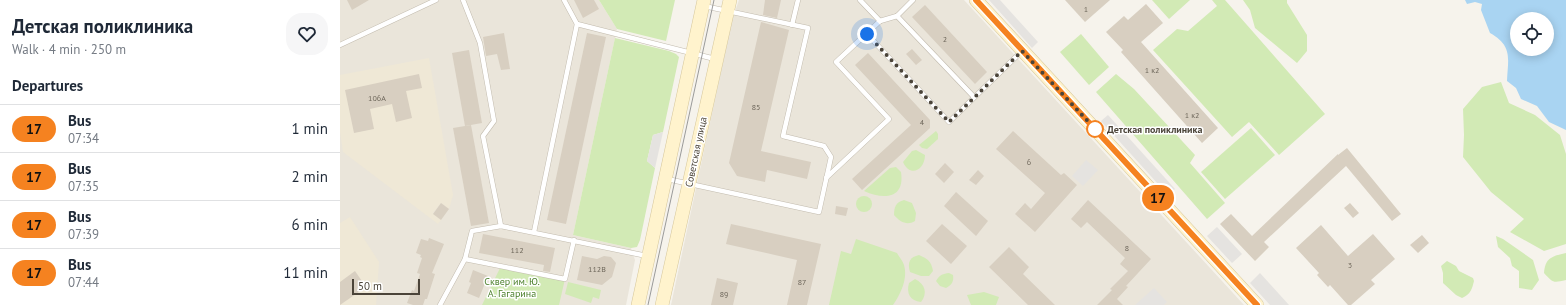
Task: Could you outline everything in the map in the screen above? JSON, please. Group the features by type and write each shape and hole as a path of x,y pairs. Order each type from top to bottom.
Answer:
{"main road":[{"path":"976,0 1257,305"},
{"path":"638,305 704,3"},
{"name":"Советская улица","path":"662,305 728,5"}],"lane":[{"path":"340,45 436,0"},
{"path":"463,0 480,43 494,122 483,136 501,226"},
{"path":"534,232 577,24 564,0"},
{"path":"792,25 798,0"},
{"path":"860,0 880,21"},
{"path":"826,178 889,119 836,62 880,21 897,16 913,0"},
{"path":"666,179 819,212 831,157 824,146 784,136 808,28 792,25 728,5 704,3"},
{"path":"897,16 974,98"},
{"path":"577,24 716,59"},
{"path":"867,34 949,122 1022,51"},
{"path":"442,304 465,260 472,231 501,226 649,256"},
{"path":"465,260 565,279 574,240"}],"shaded area":[{"path":"340,0 599,0 617,29 573,235 631,248 635,260 626,305 340,305"},
{"path":"739,0 964,0 1244,305 671,305 732,20"},
{"path":"989,0 1000,0 1038,42 1032,48"},
{"path":"429,58 453,195 449,209 441,203 433,213 441,220 438,224 343,152 340,132 340,75"},
{"path":"1108,115 1175,189 1168,195 1101,121"},
{"path":"663,132 655,168 647,161 653,135"},
{"path":"1086,160 1098,170 1083,186 1072,176"},
{"path":"350,217 379,262 376,305 340,305 340,223"},
{"path":"1217,227 1242,254 1232,263 1207,236"},
{"path":"1260,273 1289,305 1270,305 1250,283"},
{"path":"1154,288 1167,302 1164,305 1135,305"}],"green space":[{"path":"599,0 675,0 666,41 617,29"},
{"path":"1152,0 1190,0 1169,19"},
{"path":"1212,0 1225,0 1325,114 1279,155 1249,122 1232,137 1153,50 1177,29 1188,31 1217,6"},
{"path":"1243,0 1287,0 1287,3 1307,35 1307,51 1297,63 1255,28 1250,10"},
{"path":"1081,34 1109,67 1089,85 1060,52"},
{"path":"615,38 669,51 679,57 663,132 653,135 647,161 655,168 640,240 637,247 631,248 573,235"},
{"path":"1116,74 1134,89 1195,155 1190,163 1225,203 1207,219 1096,92"},
{"path":"1501,82 1509,103 1535,115 1560,135 1566,154 1566,244 1544,251 1510,232 1524,219 1491,192 1463,157 1463,109 1482,87"},
{"path":"1251,128 1275,155 1225,199 1201,172"},
{"path":"936,131 938,134 938,139 927,149 922,148 919,145"},
{"path":"916,150 925,155 923,165 917,170 913,171 909,170 903,162 912,151"},
{"path":"896,167 901,172 900,188 892,195 879,196 864,191 890,168"},
{"path":"864,196 870,198 872,204 870,210 864,212 858,210 856,204 858,198"},
{"path":"904,200 912,203 916,213 915,221 906,223 899,220 894,215 896,205"},
{"path":"1496,236 1503,239 1533,260 1539,280 1532,290 1519,288 1519,271 1512,266 1510,258 1498,247"},
{"path":"856,239 897,253 903,262 905,270 904,280 899,296 893,305 829,305 841,251 851,254"},
{"path":"1566,253 1566,280 1558,282 1549,279 1544,273 1546,264 1550,258"},
{"path":"919,255 927,259 931,265 933,271 929,276 921,276 910,272 910,260"},
{"path":"1447,261 1456,266 1459,271 1473,278 1474,281 1471,291 1462,298 1456,295 1443,283 1441,266"},
{"name":"Сквер им. Ю. А. Гагарина","path":"501,266 565,279 559,305 482,305"},
{"path":"949,273 953,275 953,281 950,286 946,288 940,286 936,281 937,279 942,275"},
{"path":"915,279 921,283 925,292 921,302 914,300 910,296 908,290 909,283"},
{"path":"568,282 601,290 599,299 593,297 591,303 565,294"},
{"path":"984,292 999,297 996,305 971,305 967,295"}],"water":[{"path":"1465,0 1566,0 1566,130 1549,122 1537,106 1521,99 1516,88 1507,81 1508,53 1506,48 1490,33 1481,10 1482,4 1475,2 1467,4"}],"building":[{"path":"347,0 369,0 352,10"},
{"path":"574,0 594,0 599,9 583,18"},
{"path":"765,0 781,0 777,18 763,15"},
{"path":"1065,0 1110,0 1085,22"},
{"path":"1146,4 1163,23 1141,42 1218,128 1202,143 1121,52 1123,50 1106,32 1124,16 1128,20"},
{"path":"925,5 987,72 975,84 912,17"},
{"path":"761,22 789,30 761,151 811,162 807,179 767,170 765,182 737,176 729,163"},
{"path":"504,33 510,69 501,70 497,54 486,56 483,37"},
{"path":"587,33 606,37 566,224 547,220"},
{"path":"912,49 922,60 916,65 906,54"},
{"path":"469,50 482,123 465,126 452,53"},
{"path":"868,53 930,120 930,128 862,190 852,179 911,125 855,65"},
{"path":"419,74 422,88 406,91 412,118 396,122 392,104 370,109 374,129 354,133 345,90"},
{"path":"471,125 489,223 471,226 453,128"},
{"path":"1013,131 1061,175 1064,173 1077,185 1035,232 1015,214 1025,203 1031,209 1045,193 996,149"},
{"path":"1347,148 1401,214 1392,221 1346,166 1264,242 1269,247 1255,261 1220,224 1231,214 1252,236 1338,154"},
{"path":"945,163 954,172 944,183 935,174"},
{"path":"978,170 984,176 976,185 969,180"},
{"path":"956,192 988,221 976,236 944,206"},
{"path":"1088,200 1151,259 1126,286 1128,287 1117,299 1123,305 1097,305 1128,271 1120,264 1125,258 1087,222 1081,228 1071,219"},
{"path":"441,203 449,209 441,220 433,214"},
{"path":"1350,203 1359,213 1353,218 1344,208"},
{"path":"836,206 848,208 846,216 835,214"},
{"path":"731,224 821,244 807,305 787,305 797,260 726,244"},
{"path":"942,224 967,246 951,264 926,241"},
{"path":"1321,225 1348,256 1373,234 1395,259 1371,280 1375,284 1351,305 1348,305 1330,285 1328,287 1317,275 1319,273 1296,248"},
{"path":"483,234 555,248 550,272 543,271 544,265 479,253"},
{"path":"1422,235 1429,243 1418,253 1410,245"},
{"path":"429,238 444,244 432,273 435,274 427,299 425,299 423,305 413,305 407,303 412,290 414,291 420,274 417,273 422,258 420,257 421,255 416,253 421,239 428,241"},
{"path":"1009,247 1029,267 1023,274 1055,305 1028,305 989,267"},
{"path":"582,256 597,259 604,256 611,257 616,263 612,277 602,285 577,280"},
{"path":"473,270 488,276 479,298 467,293 471,283 469,282"},
{"path":"355,271 366,287 340,305 340,282"},
{"path":"717,278 738,283 733,305 711,305"}],"tram line":[{"path":"648,305 714,0"}],"bus line":[{"name":"17","path":"976,0 1257,305"}],"place":[{"name":"Детская поликлиника","path":"1095,129"}],"route":[{"path":"867,34 949,122 1022,51 1098,132 1095,129"}]}
